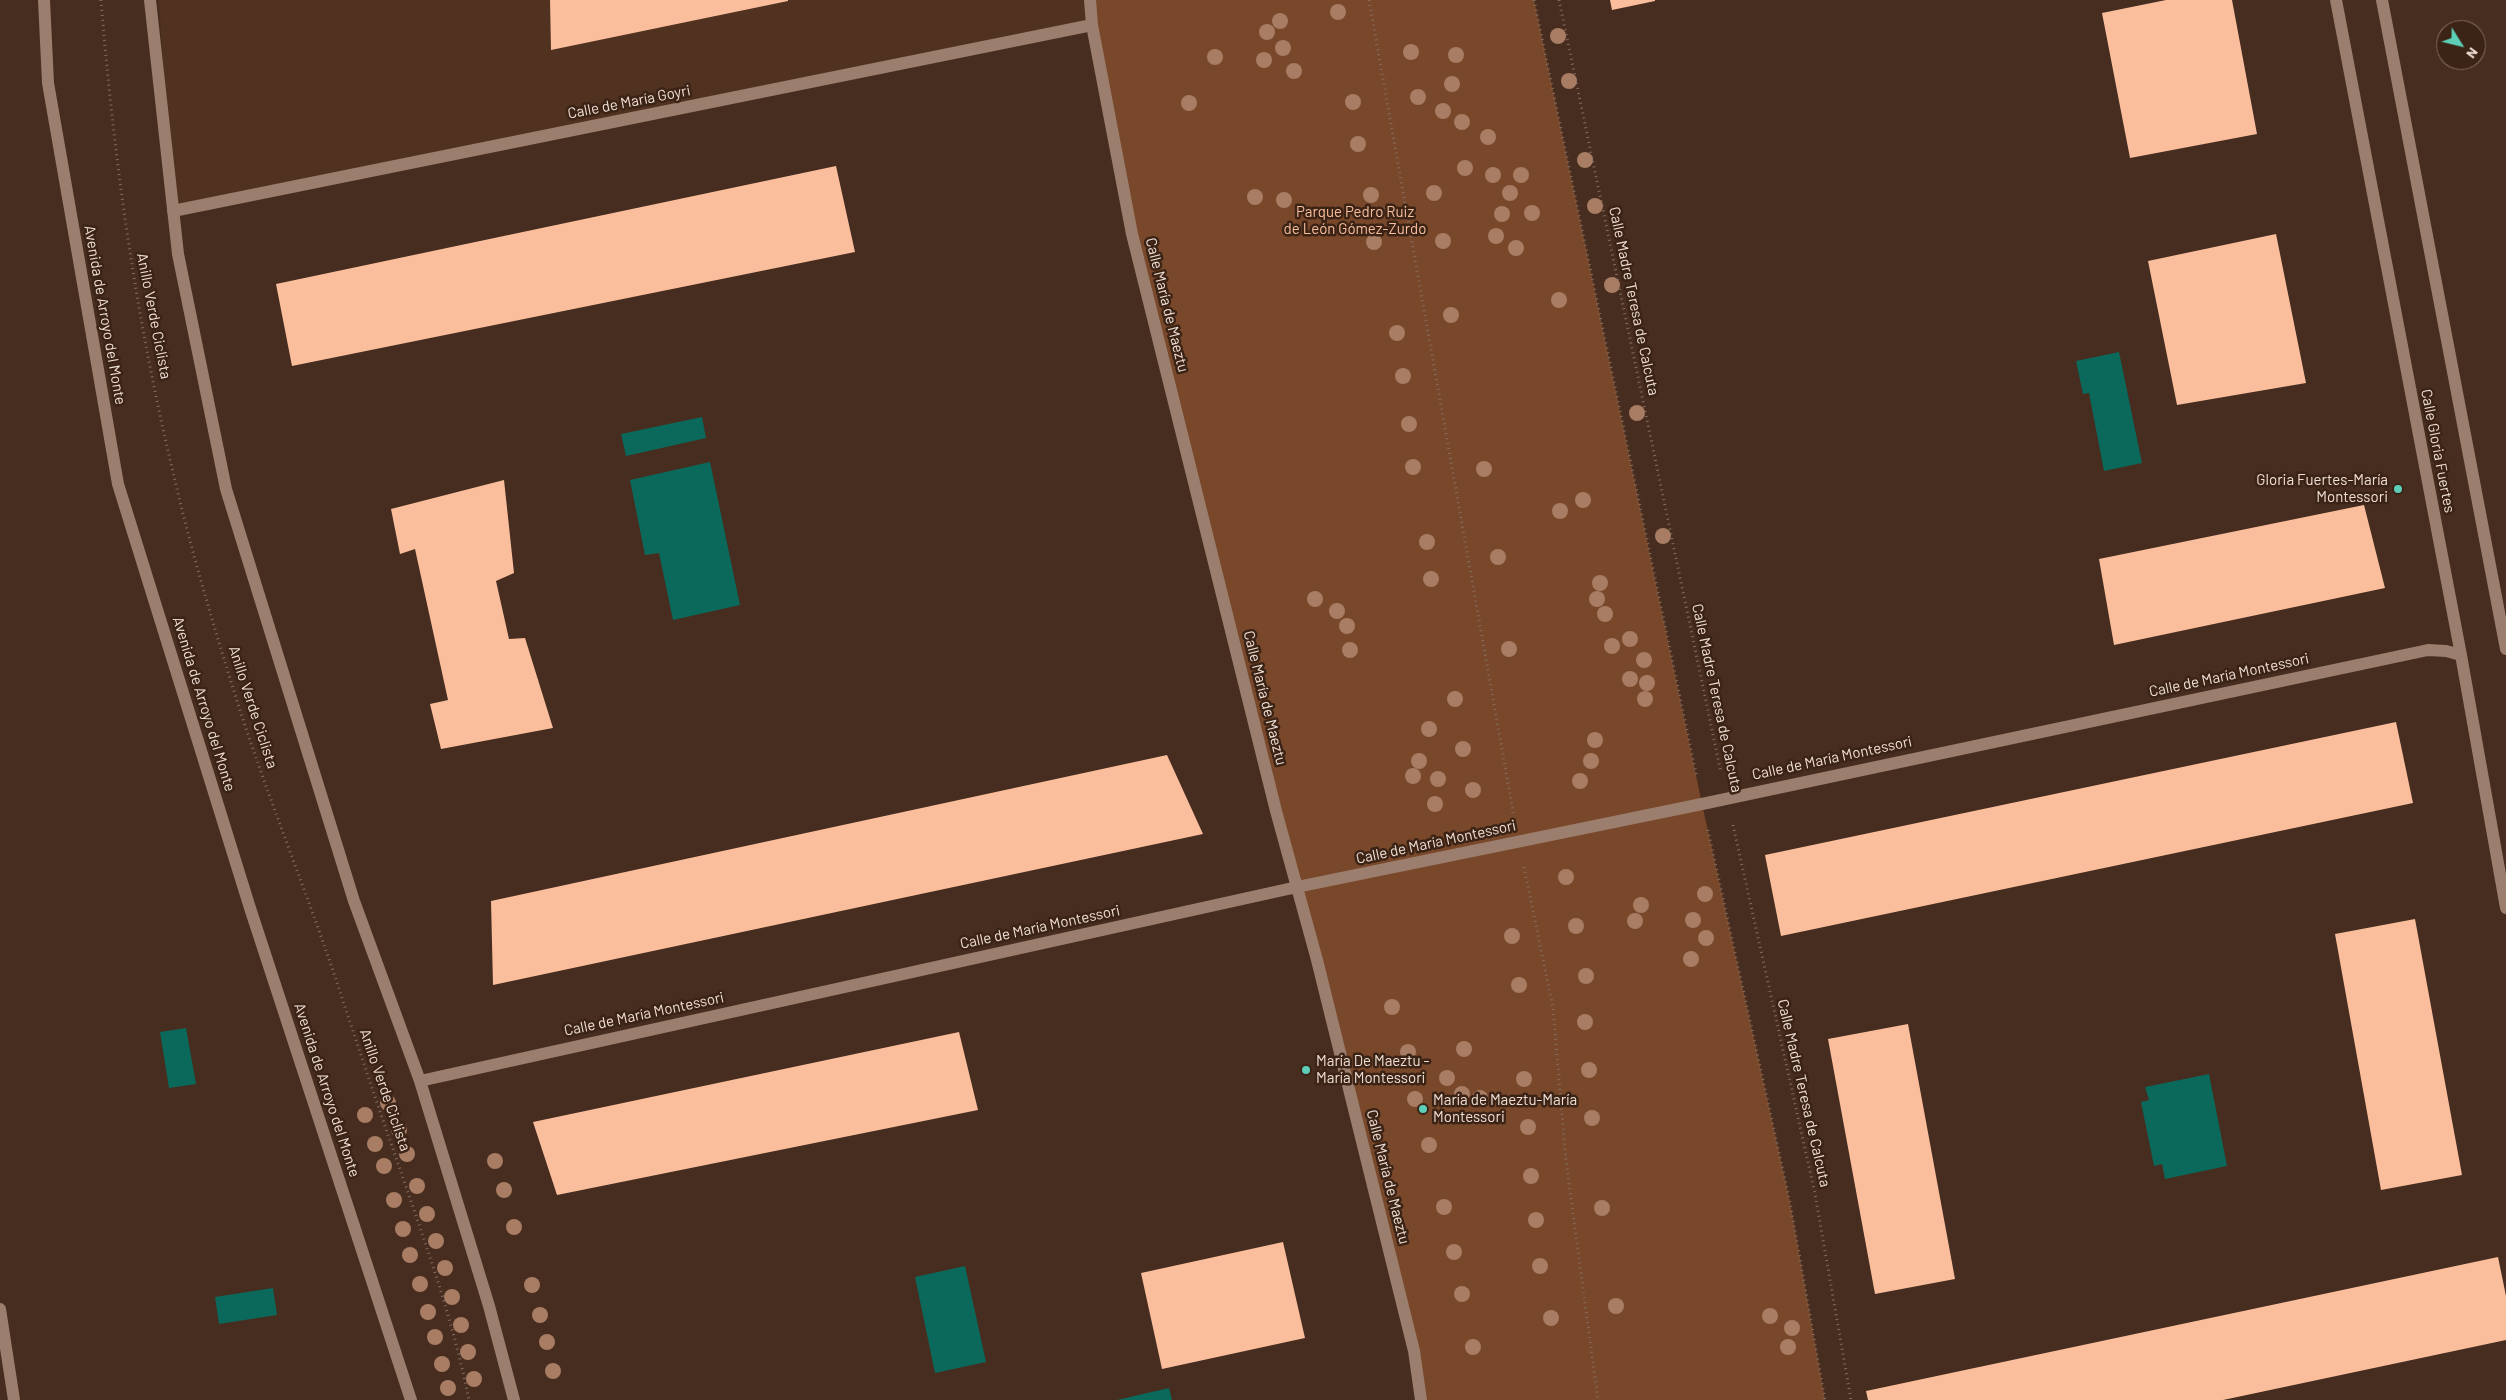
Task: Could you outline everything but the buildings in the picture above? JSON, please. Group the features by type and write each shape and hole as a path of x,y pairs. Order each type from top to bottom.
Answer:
{"street":[{"name":"Avenida de Arroyo del Monte","path":"44,0 48,83 118,484 250,908 411,1400"},
{"path":"150,0 178,254 226,488 354,901 420,1081 487,1297 514,1400"},
{"name":"Calle María de Maeztu","path":"1090,0 1092,25 1132,234 1271,791 1412,1341 1421,1400"},
{"name":"Calle Gloria Fuertes","path":"2336,0 2461,655 2506,908"},
{"name":"Calle Gloria Fuertes","path":"2382,0 2506,649"},
{"name":"Calle de María Goyri","path":"173,211 1092,25"},
{"name":"Calle de María Montessori","path":"420,1081 1297,887 1702,804 1726,797 2428,650 2446,651 2461,655"},
{"path":"0,1309 14,1400"}],"path":[{"name":"Anillo Verde Ciclista","path":"101,0 109,99 125,222 147,347 174,476 237,700 285,843 329,960 419,1226 446,1311 469,1400"},
{"path":"1369,0 1518,841 1553,1008 1566,1161 1598,1400"},
{"path":"1534,0 1702,804 1790,1202 1825,1400"},
{"name":"Calle Madre Teresa de Calcuta","path":"1559,0 1726,797 1815,1194 1851,1400"}],"shaded area":[{"path":"159,0 1090,0 1092,25 173,211"}],"green space":[{"name":"Parque Pedro Ruiz de León Gómez-Zurdo","path":"1090,0 1534,0 1702,804 1790,1202 1825,1400 1421,1400 1132,234"}],"water":[{"path":"2119,352 2142,463 2104,471 2089,393 2083,394 2076,361"},
{"path":"702,417 706,438 626,456 621,434"},
{"path":"710,462 740,605 673,620 659,553 645,555 630,480"},
{"path":"186,1028 196,1084 169,1088 160,1032"},
{"path":"2209,1074 2227,1166 2165,1179 2162,1164 2154,1166 2141,1102 2149,1100 2145,1087"},
{"path":"965,1266 986,1362 935,1373 915,1277"},
{"path":"273,1288 277,1315 219,1324 215,1297"},
{"path":"1169,1388 1172,1400 1117,1400"}],"place":[{"name":"Gloria Fuertes-María Montessori","path":"2398,489"},
{"name":"María De Maeztu - María Montessori","path":"1306,1070"},
{"name":"María de Maeztu-María Montessori","path":"1423,1109"}]}
